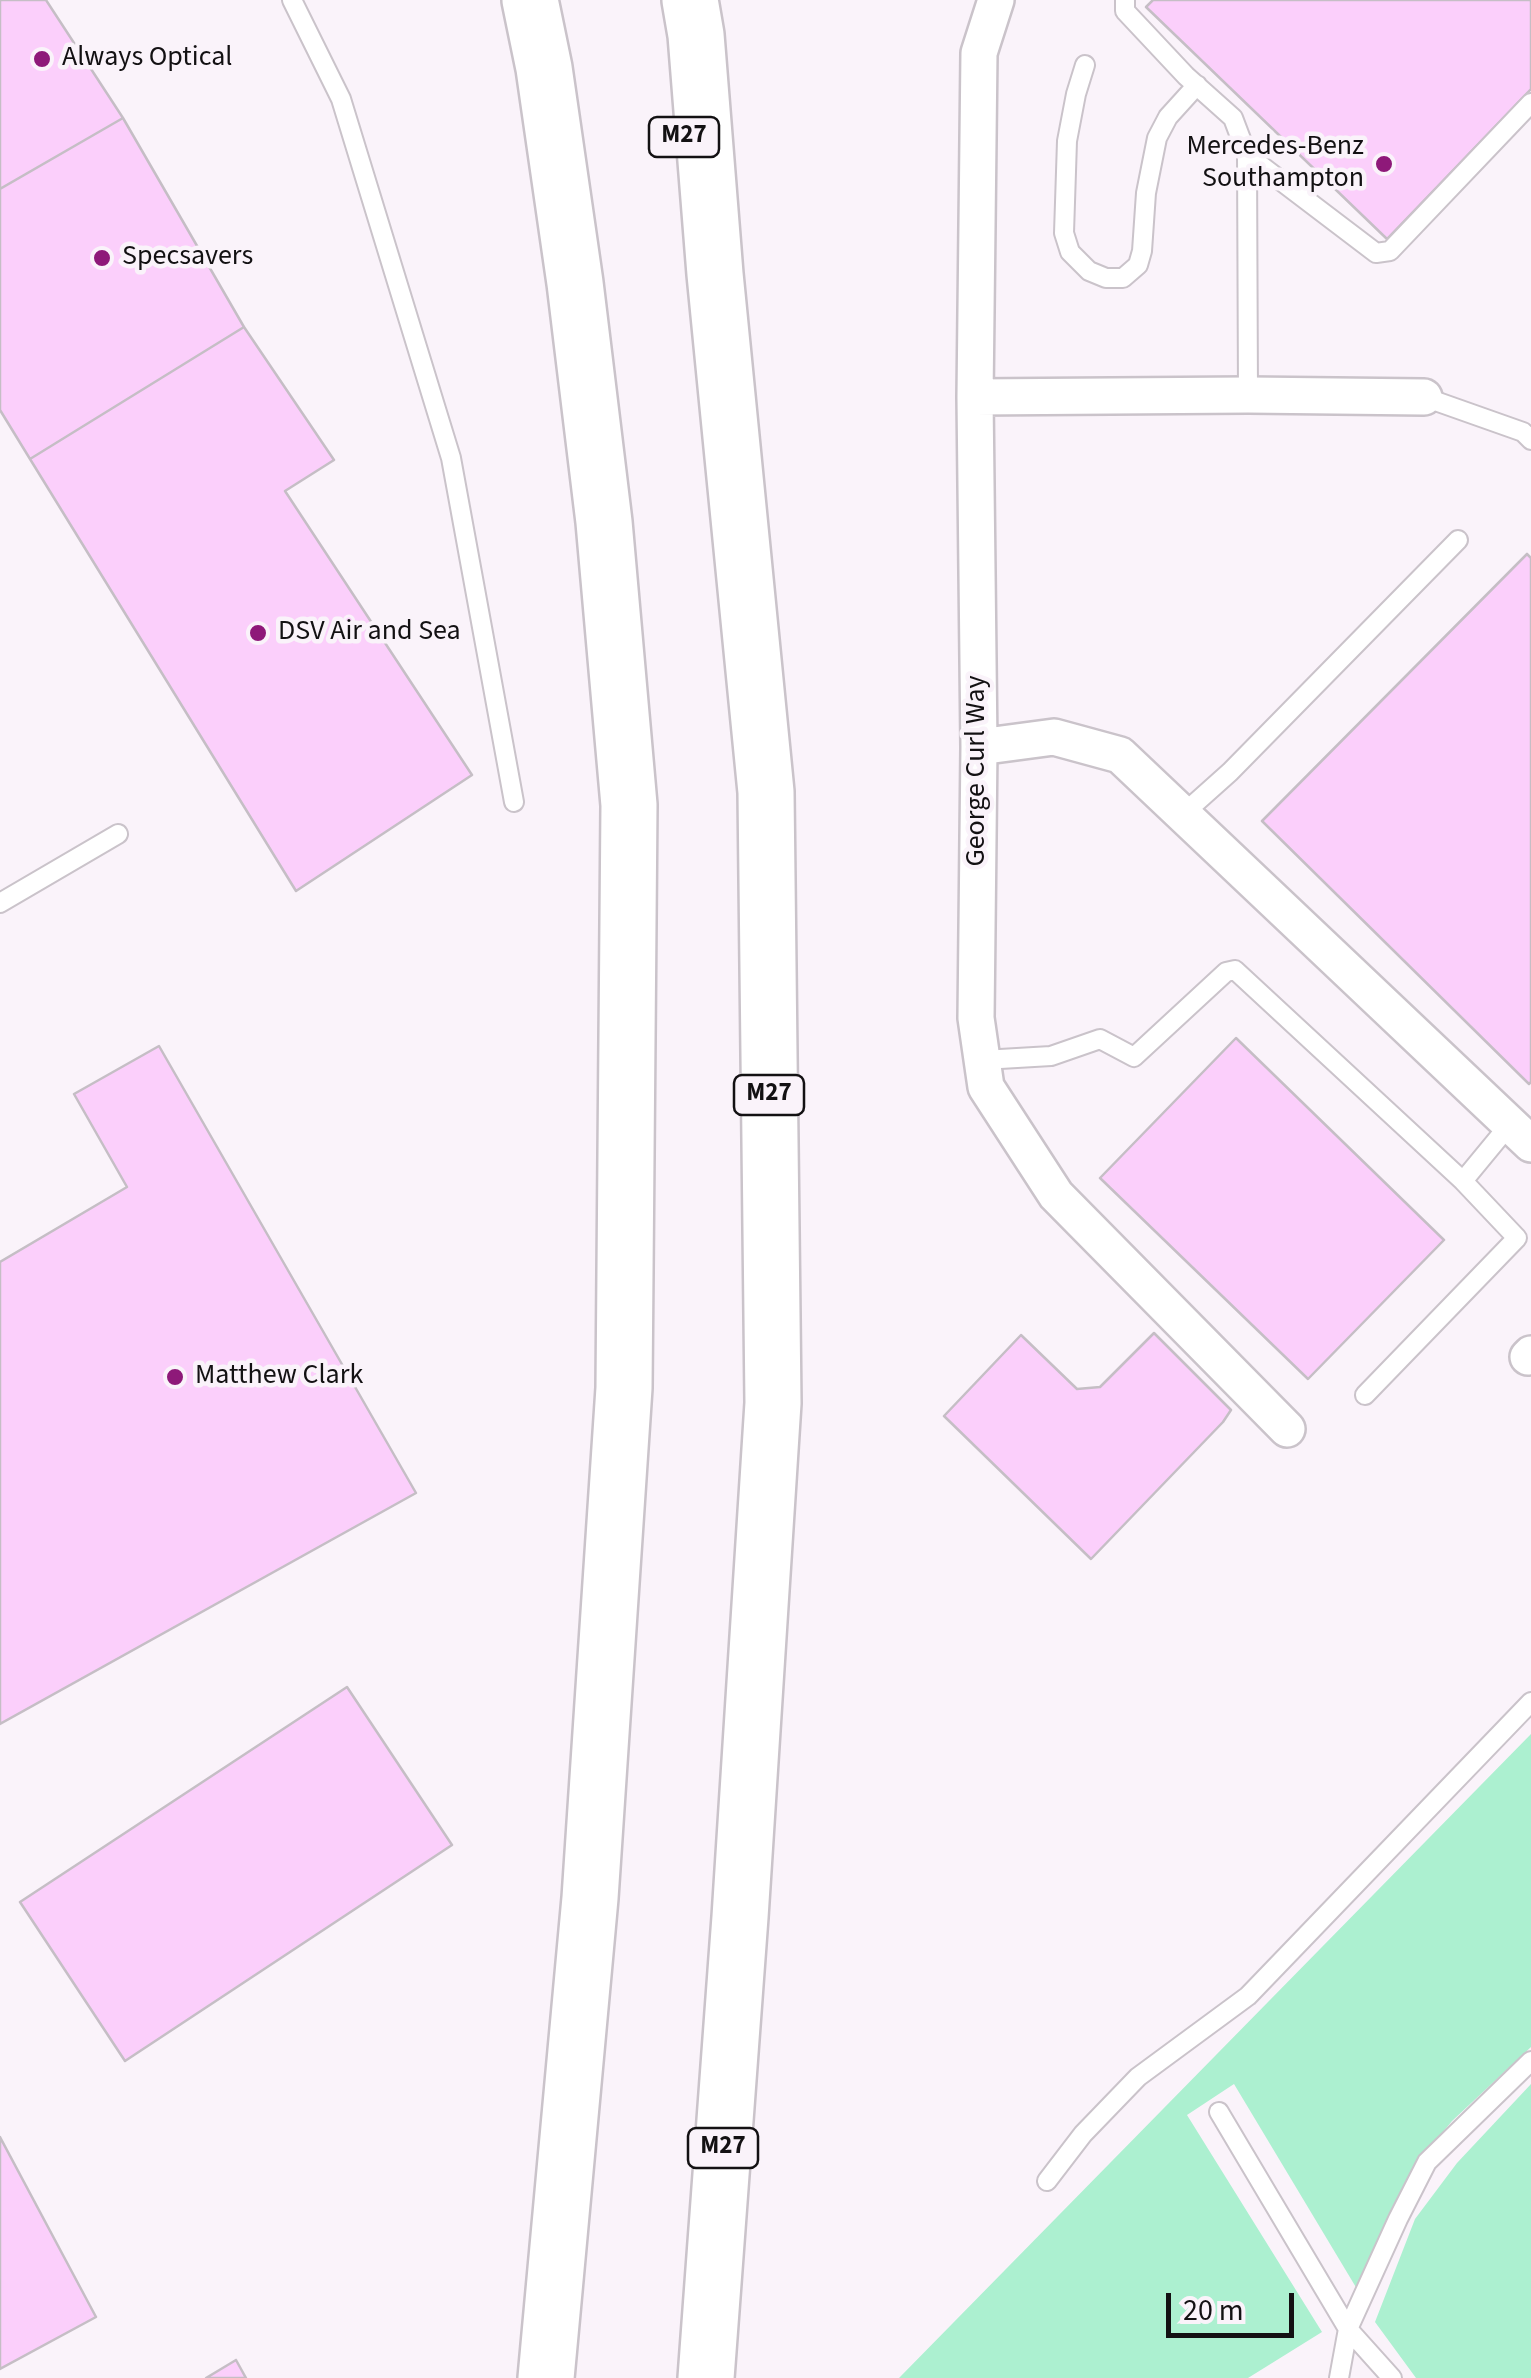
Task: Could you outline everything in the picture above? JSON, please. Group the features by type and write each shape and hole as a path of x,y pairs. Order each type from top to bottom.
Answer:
{"highway":[{"path":"516,0 544,68"},
{"path":"530,0 544,68 575,283 604,522 629,805 624,1388 590,1898 546,2378"},
{"name":"M27","path":"653,0 715,274"},
{"name":"M27","path":"690,0 766,792 773,1402 706,2378"}],"street":[{"name":"George Curl Way","path":"996,0 979,53 975,397 979,747 976,1018 986,1087 1056,1194 1287,1429"},
{"path":"975,397 1248,394 1424,398"},
{"path":"979,747 1054,737 1120,755 1521,1134"}],"lane":[{"path":"292,0 340,99 452,458 514,802"},
{"path":"1125,0 1124,11 1234,118 1247,155 1248,394"},
{"path":"1085,65 1067,141 1064,233 1070,252 1089,270 1106,278 1124,278 1138,265 1156,138 1168,116 1197,85"},
{"path":"1247,155 1376,253 1390,251 1531,103"},
{"path":"1424,398 1523,432 1531,440"},
{"path":"1182,814 1230,772 1458,540"},
{"path":"0,903 118,834"},
{"path":"982,1060 1051,1056 1100,1039 1134,1057 1226,972 1234,970 1463,1181 1517,1238 1364,1395"},
{"path":"1463,1181 1521,1134"},
{"path":"1047,2181 1083,2134 1138,2077 1248,1996 1531,1702"},
{"path":"1339,2378 1348,2329 1427,2162 1531,2061"},
{"path":"1219,2112 1348,2329 1392,2378"}],"green space":[{"path":"1531,1734 1531,2047 1452,2121 1424,2155 1360,2294 1234,2084 1187,2115 1322,2332 1248,2378 899,2378"},
{"path":"1531,2084 1531,2378 1416,2378 1375,2322 1415,2219 1457,2163"}],"building":[{"name":"Always Optical","path":"0,0 46,0 123,118 0,189"},
{"name":"Mercedes-Benz Southampton","path":"1153,0 1531,0 1531,89 1387,239 1146,7"},
{"name":"Specsavers","path":"123,118 244,327 30,459 0,410 0,189"},
{"name":"DSV Air and Sea","path":"244,327 334,460 285,491 472,775 296,891 30,459"},
{"path":"1527,554 1531,558 1529,1084 1262,821"},
{"path":"1236,1038 1444,1240 1308,1379 1100,1178"},
{"name":"Matthew Clark","path":"159,1046 416,1493 0,1724 0,1262 127,1187 74,1094"},
{"path":"1154,1333 1231,1410 1091,1559 944,1416 1021,1335 1077,1389 1100,1387"},
{"path":"347,1687 452,1845 125,2061 20,1902"},
{"path":"0,2137 96,2317 0,2369"},
{"path":"236,2360 246,2378 206,2378"}],"place":[{"name":"Always Optical","path":"42,59"},
{"name":"Mercedes-Benz Southampton","path":"1384,164"},
{"name":"Specsavers","path":"102,258"},
{"name":"DSV Air and Sea","path":"258,633"},
{"name":"Matthew Clark","path":"175,1377"}]}
